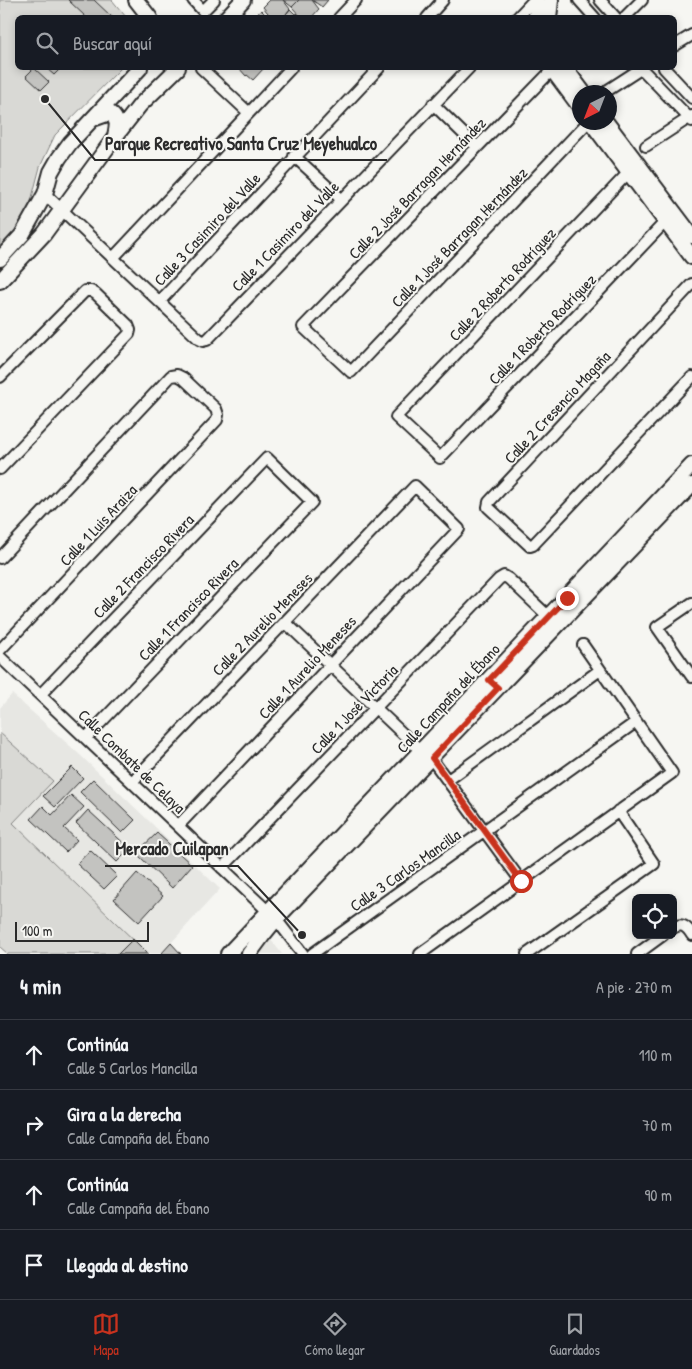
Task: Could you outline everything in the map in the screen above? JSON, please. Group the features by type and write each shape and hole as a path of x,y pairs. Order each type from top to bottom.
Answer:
{"street":[{"path":"193,0 203,11 214,0"},
{"path":"229,15 243,0"},
{"path":"342,15 356,0"},
{"path":"429,15 443,0"},
{"path":"520,15 535,0"},
{"path":"535,0 536,15"},
{"path":"549,15 550,0"},
{"path":"578,0 592,15"},
{"path":"600,0 613,15"},
{"path":"627,15 642,0"},
{"path":"136,1 138,15"},
{"path":"136,1 148,15"},
{"path":"677,44 692,35"},
{"path":"0,259 22,235 45,194 51,172 59,158 138,70"},
{"path":"0,281 44,234 140,105 176,70"},
{"path":"203,70 248,112"},
{"path":"114,257 289,70"},
{"name":"Calle 3 Casimiro del Valle","path":"160,301 294,156 377,70"},
{"name":"Calle 1 Casimiro del Valle","path":"160,301 199,339 207,340 467,70"},
{"name":"Calle 2 José Barragan Hernández","path":"303,327 477,147 562,70"},
{"path":"563,70 572,89"},
{"path":"564,70 577,85"},
{"path":"616,85 639,70"},
{"path":"644,70 691,118 646,146"},
{"path":"666,70 692,98"},
{"path":"433,104 477,147"},
{"path":"92,120 110,113 118,124 115,137"},
{"name":"Calle 1 José Barragan Hernández","path":"303,327 351,372 582,130"},
{"path":"596,130 692,257"},
{"path":"612,130 692,236"},
{"path":"294,156 341,200"},
{"name":"Calle 2 Roberto Rodríguez","path":"440,458 396,417 629,172"},
{"path":"45,194 160,301"},
{"name":"Calle 1 Roberto Rodríguez","path":"440,458 666,221"},
{"name":"Calle 2 Cresencio Magaña","path":"692,284 487,504 488,507 530,546 533,545 692,377"},
{"path":"0,377 85,291 91,291 96,294 128,325 130,330 129,334 0,469"},
{"name":"Calle 1 Luis Araiza","path":"0,558 171,376 177,375 183,378 209,403 218,415 217,420 0,650"},
{"name":"Calle 1 Francisco Rivera","path":"86,738 312,502 267,458"},
{"name":"Calle 2 Francisco Rivera","path":"40,695 267,458"},
{"name":"Calle Campaña del Ébano","path":"493,684 549,617 692,464"},
{"name":"Calle Campaña del Ébano","path":"228,954 273,916 493,684 692,485"},
{"name":"Calle 1 Aurelio Meneses","path":"178,826 458,529 415,486"},
{"name":"Calle 2 Aurelio Meneses","path":"132,782 415,486"},
{"name":"Calle 1 José Victoria","path":"222,868 499,579 504,576 509,579 549,617"},
{"path":"692,603 657,627 692,677"},
{"path":"285,622 426,755 448,780 521,881"},
{"path":"420,954 672,774 583,645"},
{"name":"Calle Combate de Celaya","path":"0,656 273,916 302,954"},
{"path":"448,780 600,670"},
{"name":"Calle 3 Carlos Mancilla","path":"312,954 636,722"},
{"path":"527,954 654,864 618,811"},
{"name":"Calle Campaña del Ébano","path":"249,954 273,916"},
{"path":"677,926 685,926 692,935"},
{"path":"637,954 658,939"}],"shaded area":[{"path":"0,0 112,0 124,15 15,15 15,70 119,70 55,135 40,167 30,205 12,238 0,251"},
{"path":"12,694 79,754 220,889 161,954 8,954 0,947 0,708"},
{"path":"0,733 53,781 13,823 148,954 8,954 0,947"},
{"path":"268,936 282,954 256,954"}],"building":[{"path":"68,0 94,0 110,15 84,15"},
{"path":"270,0 283,0 290,9 285,15 270,15 263,7"},
{"path":"283,0 299,0 292,7"},
{"path":"299,0 312,0 319,9 314,15 299,15 292,7"},
{"path":"312,0 328,0 322,7"},
{"path":"290,9 296,15 285,15"},
{"path":"261,10 266,15 257,15"},
{"path":"32,70 36,70 49,82 41,90 26,76"},
{"path":"48,70 59,70 54,75"},
{"path":"241,70 262,70 253,80"},
{"path":"72,767 83,778 55,807 43,796"},
{"path":"93,779 135,820 122,833 80,792"},
{"path":"71,795 84,807 64,828 77,840 66,852 31,819 43,806 52,815"},
{"path":"88,810 130,849 117,862 76,823"},
{"path":"157,833 192,865 172,888 136,853"},
{"path":"90,850 117,876 104,889 77,864"},
{"path":"137,873 163,896 139,922 114,899"},
{"path":"133,939 148,954 118,954"},
{"path":"171,943 181,954 161,954"}],"place":[{"name":"Parque Recreativo Santa Cruz Meyehualco","path":"45,99"},
{"name":"Mercado Cuilapan","path":"302,935"}],"route":[{"path":"521,881 432,758 498,688 489,680 567,598"}]}
